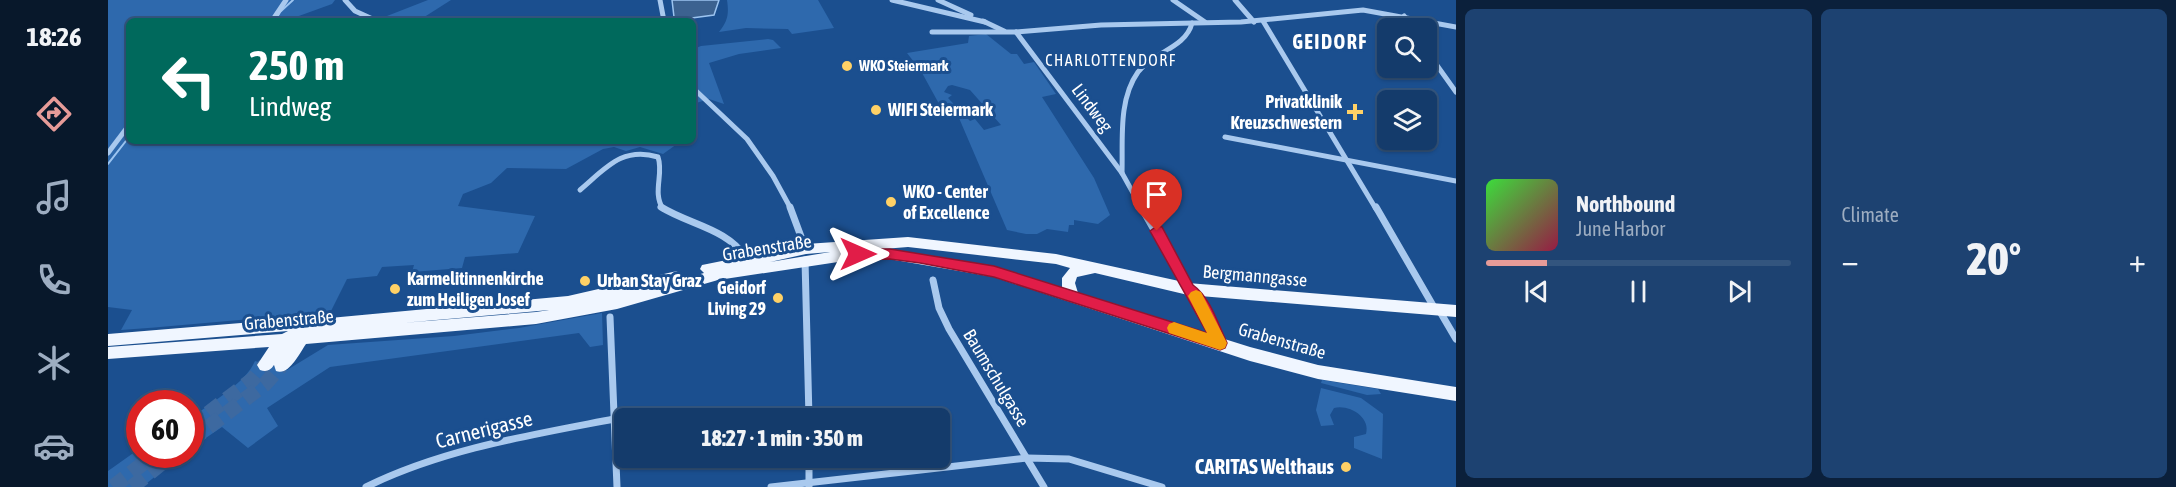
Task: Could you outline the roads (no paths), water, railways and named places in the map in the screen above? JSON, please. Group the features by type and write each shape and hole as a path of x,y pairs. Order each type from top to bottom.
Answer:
{"main road":[{"name":"Bergmanngasse","path":"874,243 908,242 1056,259 1188,289 1456,311"},
{"name":"Grabenstraße","path":"108,340 293,334 537,318 617,303 718,275 805,255 874,243"},
{"path":"934,261 950,259 992,266 1004,253"},
{"name":"Grabenstraße","path":"108,353 222,345 293,334 314,325 568,302 614,293 747,259 805,255 879,254 994,272 1318,372 1456,394"},
{"path":"1072,295 1067,286 1068,279 1073,272 1098,270"},
{"path":"222,345 258,349 273,365 293,334"}],"street":[{"path":"274,18 285,0"},
{"path":"345,0 356,11 371,18"},
{"path":"660,0 663,18"},
{"path":"892,0 985,22"},
{"path":"938,0 1007,32"},
{"path":"1173,0 1206,23"},
{"path":"1235,0 1254,22"},
{"path":"932,32 1016,32 1101,25 1254,22 1324,12 1363,10 1404,15 1456,27"},
{"path":"1263,21 1317,107 1417,279 1456,339"},
{"name":"Lindweg","path":"1122,173 1124,134 1122,114 1126,96 1137,74 1155,56 1178,45 1187,35 1192,23"},
{"name":"Lindweg","path":"1016,32 1122,173 1188,289 1194,294 1220,343"},
{"path":"1437,65 1456,92"},
{"path":"696,91 753,147 790,207 804,238 809,408"},
{"path":"108,153 126,129"},
{"path":"1226,136 1456,181"},
{"name":"Grabenstraße","path":"580,190 627,153 648,152 658,157 660,163 656,189 661,208 724,236 743,249 747,259"},
{"name":"Baumschulgasse","path":"933,280 939,308 949,329 1044,487"},
{"path":"610,317 614,419"},
{"name":"Carnerigasse","path":"366,487 388,476 484,446 614,419"},
{"path":"771,487 809,485 1027,458 1069,459 1162,487"},
{"path":"616,468 617,487"},
{"path":"809,468 809,485"}],"waterway":[{"path":"277,18 293,0"},
{"path":"108,164 126,141"}],"tunnel":[{"path":"204,416 252,380 265,365"},
{"path":"204,430 265,384 281,366"},
{"path":"113,487 137,468"},
{"path":"132,487 156,468"}],"place":[{"name":"WKO Steiermark","path":"847,66"},
{"name":"WIFI Steiermark","path":"876,110"},
{"name":"Privatklinik Kreuzschwestern","path":"1355,112"},
{"name":"WKO - Center of Excellence","path":"891,202"},
{"name":"Urban Stay Graz","path":"585,281"},
{"name":"Karmelitinnenkirche zum Heiligen Josef","path":"395,289"},
{"name":"Geidorf Living 29","path":"778,298"},
{"name":"CARITAS Welthaus","path":"1346,467"}],"district":[{"name":"GEIDORF","path":"1330,42"},
{"name":"CHARLOTTENDORF","path":"1111,60"}]}
